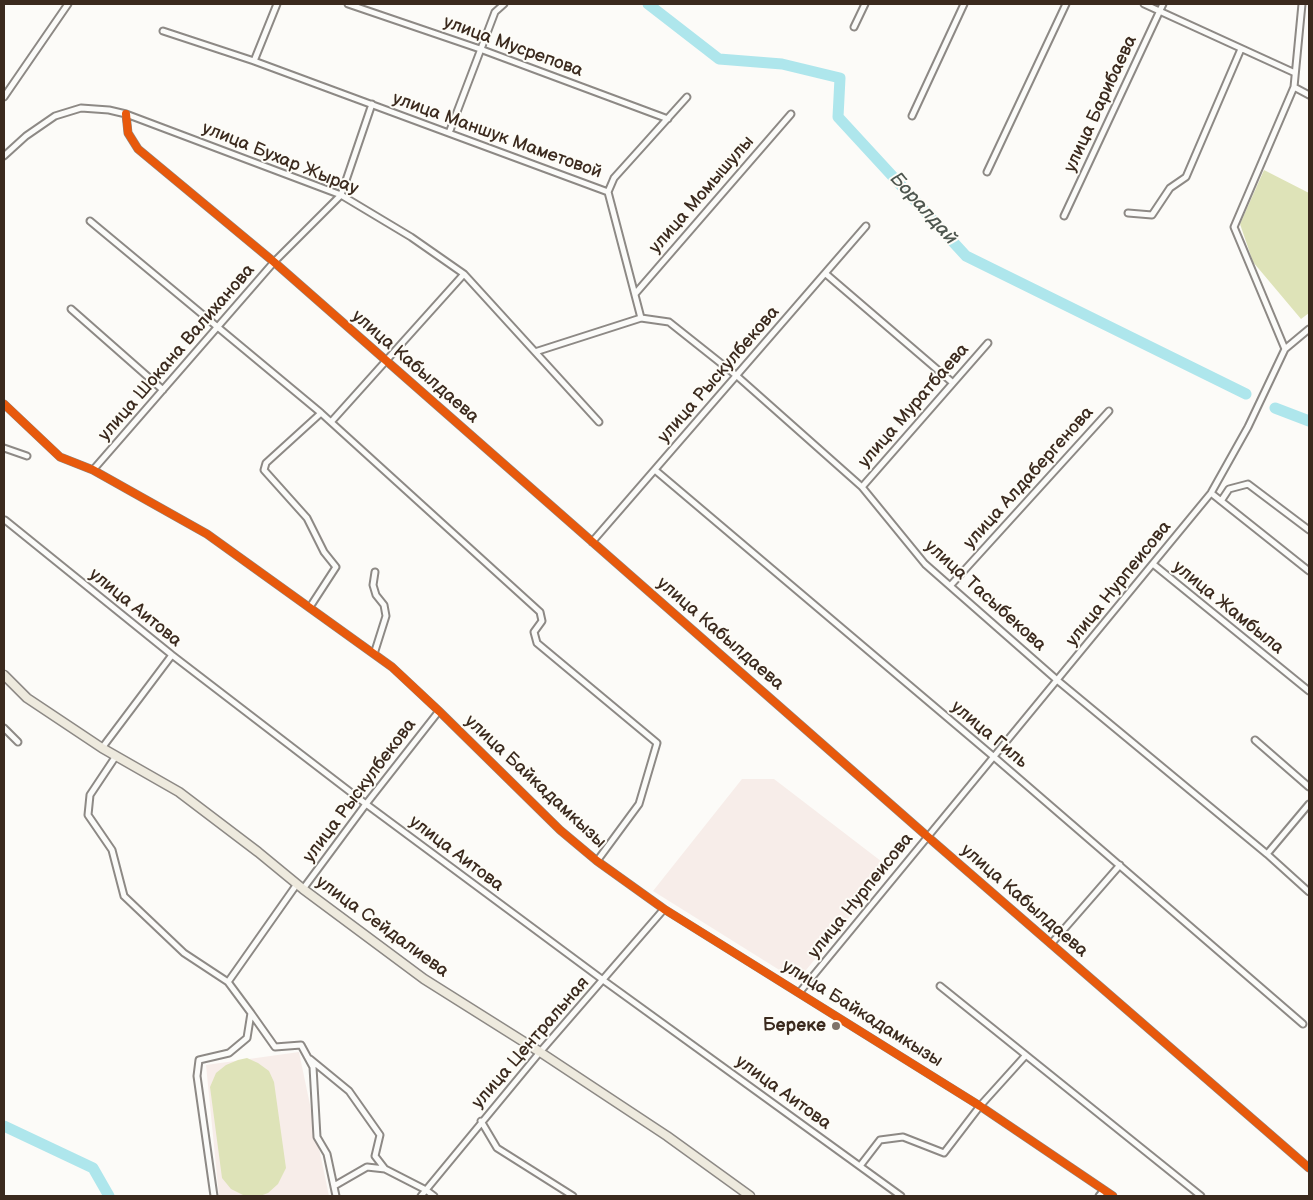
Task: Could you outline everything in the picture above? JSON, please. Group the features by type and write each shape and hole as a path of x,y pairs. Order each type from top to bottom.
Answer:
{"main road":[{"name":"улица Сейдалиева","path":"4,675 27,698 102,748 179,792 424,979 540,1052 667,1136 750,1196"}],"street":[{"path":"4,97 68,4"},
{"path":"254,61 277,4"},
{"name":"улица Мусрепова","path":"348,4 480,49 668,118"},
{"path":"449,133 495,12 504,4"},
{"path":"854,27 865,4"},
{"path":"912,116 964,4"},
{"path":"987,172 1066,4"},
{"path":"1144,4 1295,73"},
{"name":"улица Барибаева","path":"1064,216 1163,4"},
{"path":"1302,4 1294,88 1234,227 1285,350 1309,329"},
{"name":"улица Маншук Маметовой","path":"164,31 254,61 608,192 641,318"},
{"path":"1128,213 1152,215 1170,188 1186,177 1241,49"},
{"path":"1294,88 1307,94 1309,88"},
{"path":"608,192 614,178 687,97"},
{"name":"улица Шокана Валиханова","path":"93,470 274,262 341,195 372,104"},
{"name":"улица Бухар Жырау","path":"4,156 26,136 54,116 81,108 109,110 126,114 341,195 411,237 464,274 599,422"},
{"name":"улица Кабылдаева","path":"126,114 128,133 138,150 274,262 928,837 1309,1168"},
{"name":"улица Момышулы","path":"635,294 791,114"},
{"path":"90,221 321,413 540,612 542,620 534,632 538,643 657,743 639,804 597,861"},
{"name":"улица Рыскулбекова","path":"592,542 866,226"},
{"path":"331,422 464,274"},
{"path":"826,274 953,383"},
{"path":"71,309 163,390"},
{"name":"улица Тасыбекова","path":"535,352 641,318 670,322 737,376 862,487 925,564 1057,680 1267,854 1309,892"},
{"name":"улица Муратбаева","path":"862,487 988,343"},
{"name":"улица Нурпеисова","path":"800,993 1211,493 1248,426 1285,350"},
{"name":"улица Байкадамкызы","path":"4,404 60,457 93,470 207,534 392,667 560,830 597,861 664,909 980,1106 1113,1196"},
{"name":"улица Алдабергенова","path":"950,586 1109,411"},
{"path":"310,607 336,567 324,552 307,518 264,470 266,463 321,413"},
{"path":"4,448 27,456"},
{"name":"улица Гиль","path":"655,470 994,757 1303,1024"},
{"path":"1221,501 1229,489 1248,484 1309,530"},
{"path":"1211,493 1309,571"},
{"name":"улица Аитова","path":"5,520 172,655 366,804 603,980 901,1196"},
{"name":"улица Жамбыла","path":"1153,564 1309,691"},
{"path":"374,654 386,616 384,605 376,595 374,585 375,572"},
{"path":"102,748 172,655"},
{"name":"улица Рыскулбекова","path":"228,982 300,886 439,711"},
{"path":"4,728 18,742"},
{"path":"1255,740 1309,787"},
{"path":"116,756 90,795 88,815 112,850 124,896 184,953 228,982 275,1047 301,1045 313,1067 317,1137 327,1154 336,1196"},
{"path":"1267,854 1309,804"},
{"path":"1051,944 1120,866"},
{"name":"улица Центральная","path":"421,1196 481,1121 664,909"},
{"path":"940,986 1201,1196"},
{"path":"214,1196 197,1076 199,1060 229,1053 246,1038 251,1013"},
{"path":"860,1166 880,1140 904,1137 944,1153 980,1106 1026,1055"},
{"path":"308,1057 349,1091 380,1135 375,1156 385,1170"},
{"path":"481,1121 497,1148 573,1196"},
{"path":"334,1186 367,1167 385,1170 426,1190 434,1196"},
{"path":"1099,1196 1104,1190"}],"shaded area":[{"path":"742,779 774,779 890,868 797,981 653,891"},
{"path":"299,1052 329,1196 219,1196 206,1065"}],"green space":[{"path":"1264,170 1309,193 1309,313 1301,319 1253,262 1240,224"},
{"path":"247,1058 269,1071 274,1082 286,1168 278,1184 268,1193 260,1196 243,1195 231,1189 222,1178 210,1087 216,1073 226,1065"}],"waterway":[{"name":"Боралдай","path":"648,4 719,59 782,64 840,78 838,117 966,256 1246,394"},
{"path":"1275,408 1309,421"},
{"path":"4,1126 93,1168 109,1196"}],"cycle path":[{"path":"126,114 128,133 138,149 274,262 928,837 1309,1168"},
{"path":"4,404 60,457 93,470 207,534 392,667 560,830 597,861 664,909 980,1106 1113,1196"}],"place":[{"name":"Береке","path":"836,1026"}]}
